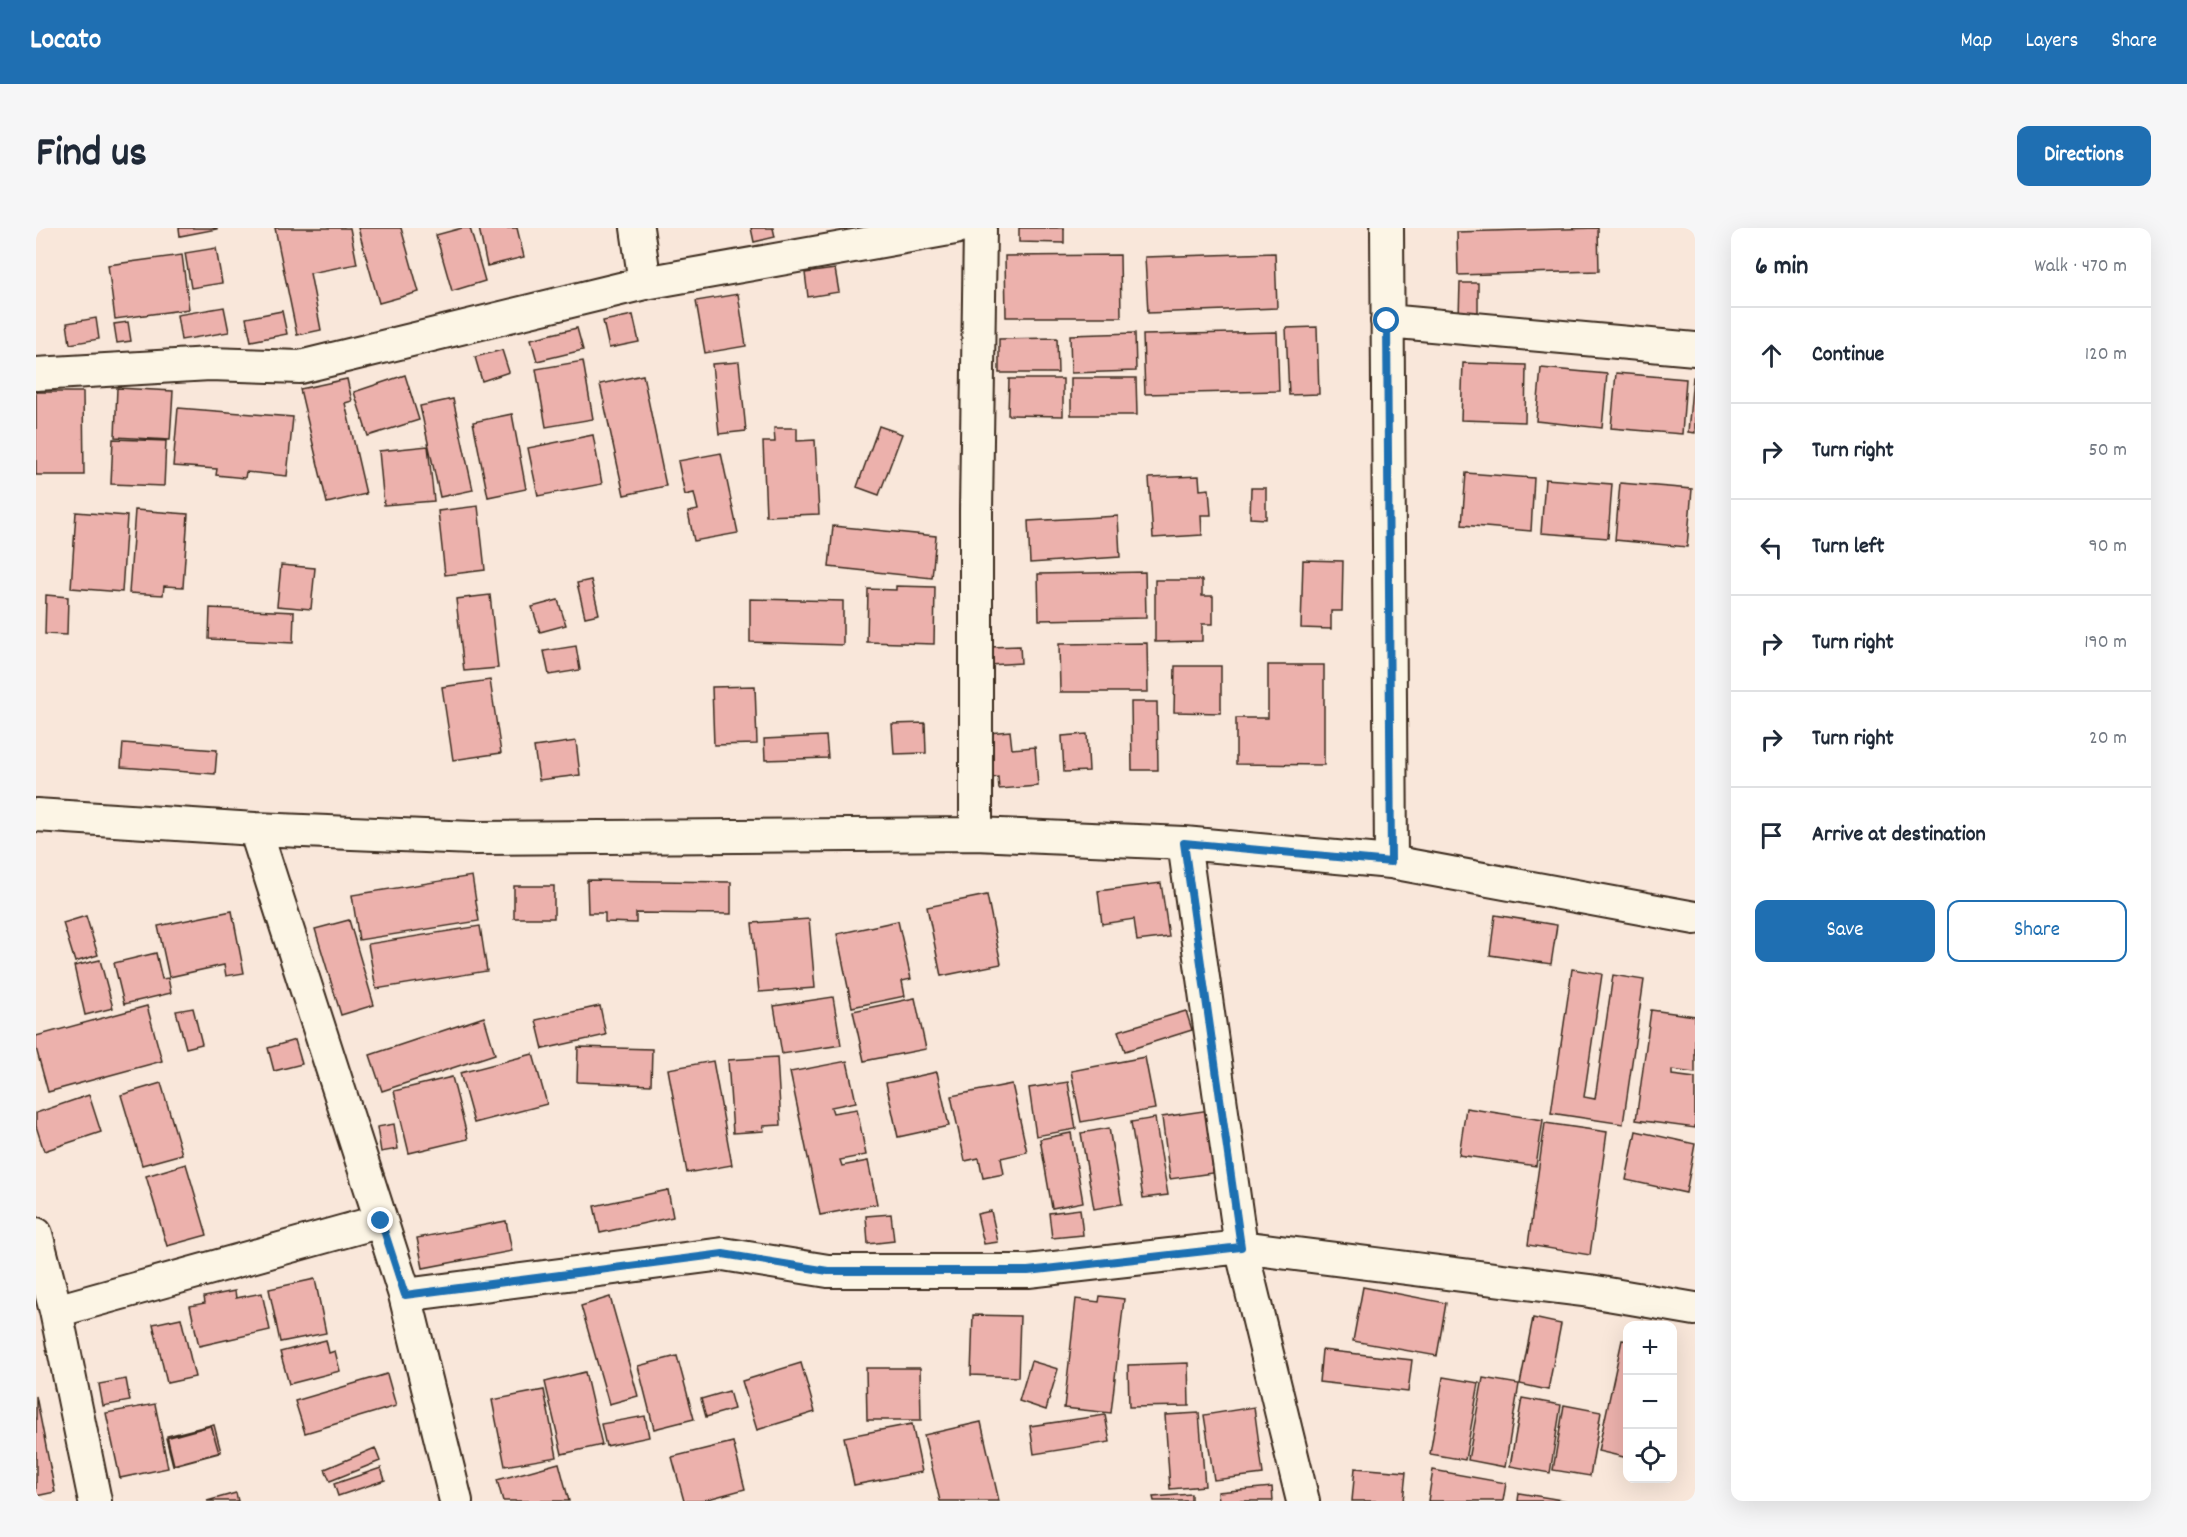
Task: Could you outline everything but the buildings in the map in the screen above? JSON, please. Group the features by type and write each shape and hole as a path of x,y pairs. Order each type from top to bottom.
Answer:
{"street":[{"path":"637,228 645,283"},
{"path":"36,374 210,364 300,367 645,283 955,228"},
{"path":"976,834 976,512 980,228"},
{"path":"1387,228 1391,862"},
{"path":"1387,321 1695,349"},
{"path":"36,815 255,829 472,838 976,834 1184,843 1391,862 1695,918"},
{"path":"255,829 405,1295 456,1501"},
{"path":"1184,843 1241,1247 1303,1501"},
{"path":"56,1311 381,1221"},
{"path":"36,1234 56,1311 95,1501"},
{"path":"405,1295 723,1254 828,1271 1028,1271 1241,1247 1590,1291 1695,1309"}],"route":[{"path":"381,1221 405,1295 723,1254 828,1271 1028,1271 1241,1247 1184,843 1391,862 1387,321"}]}
